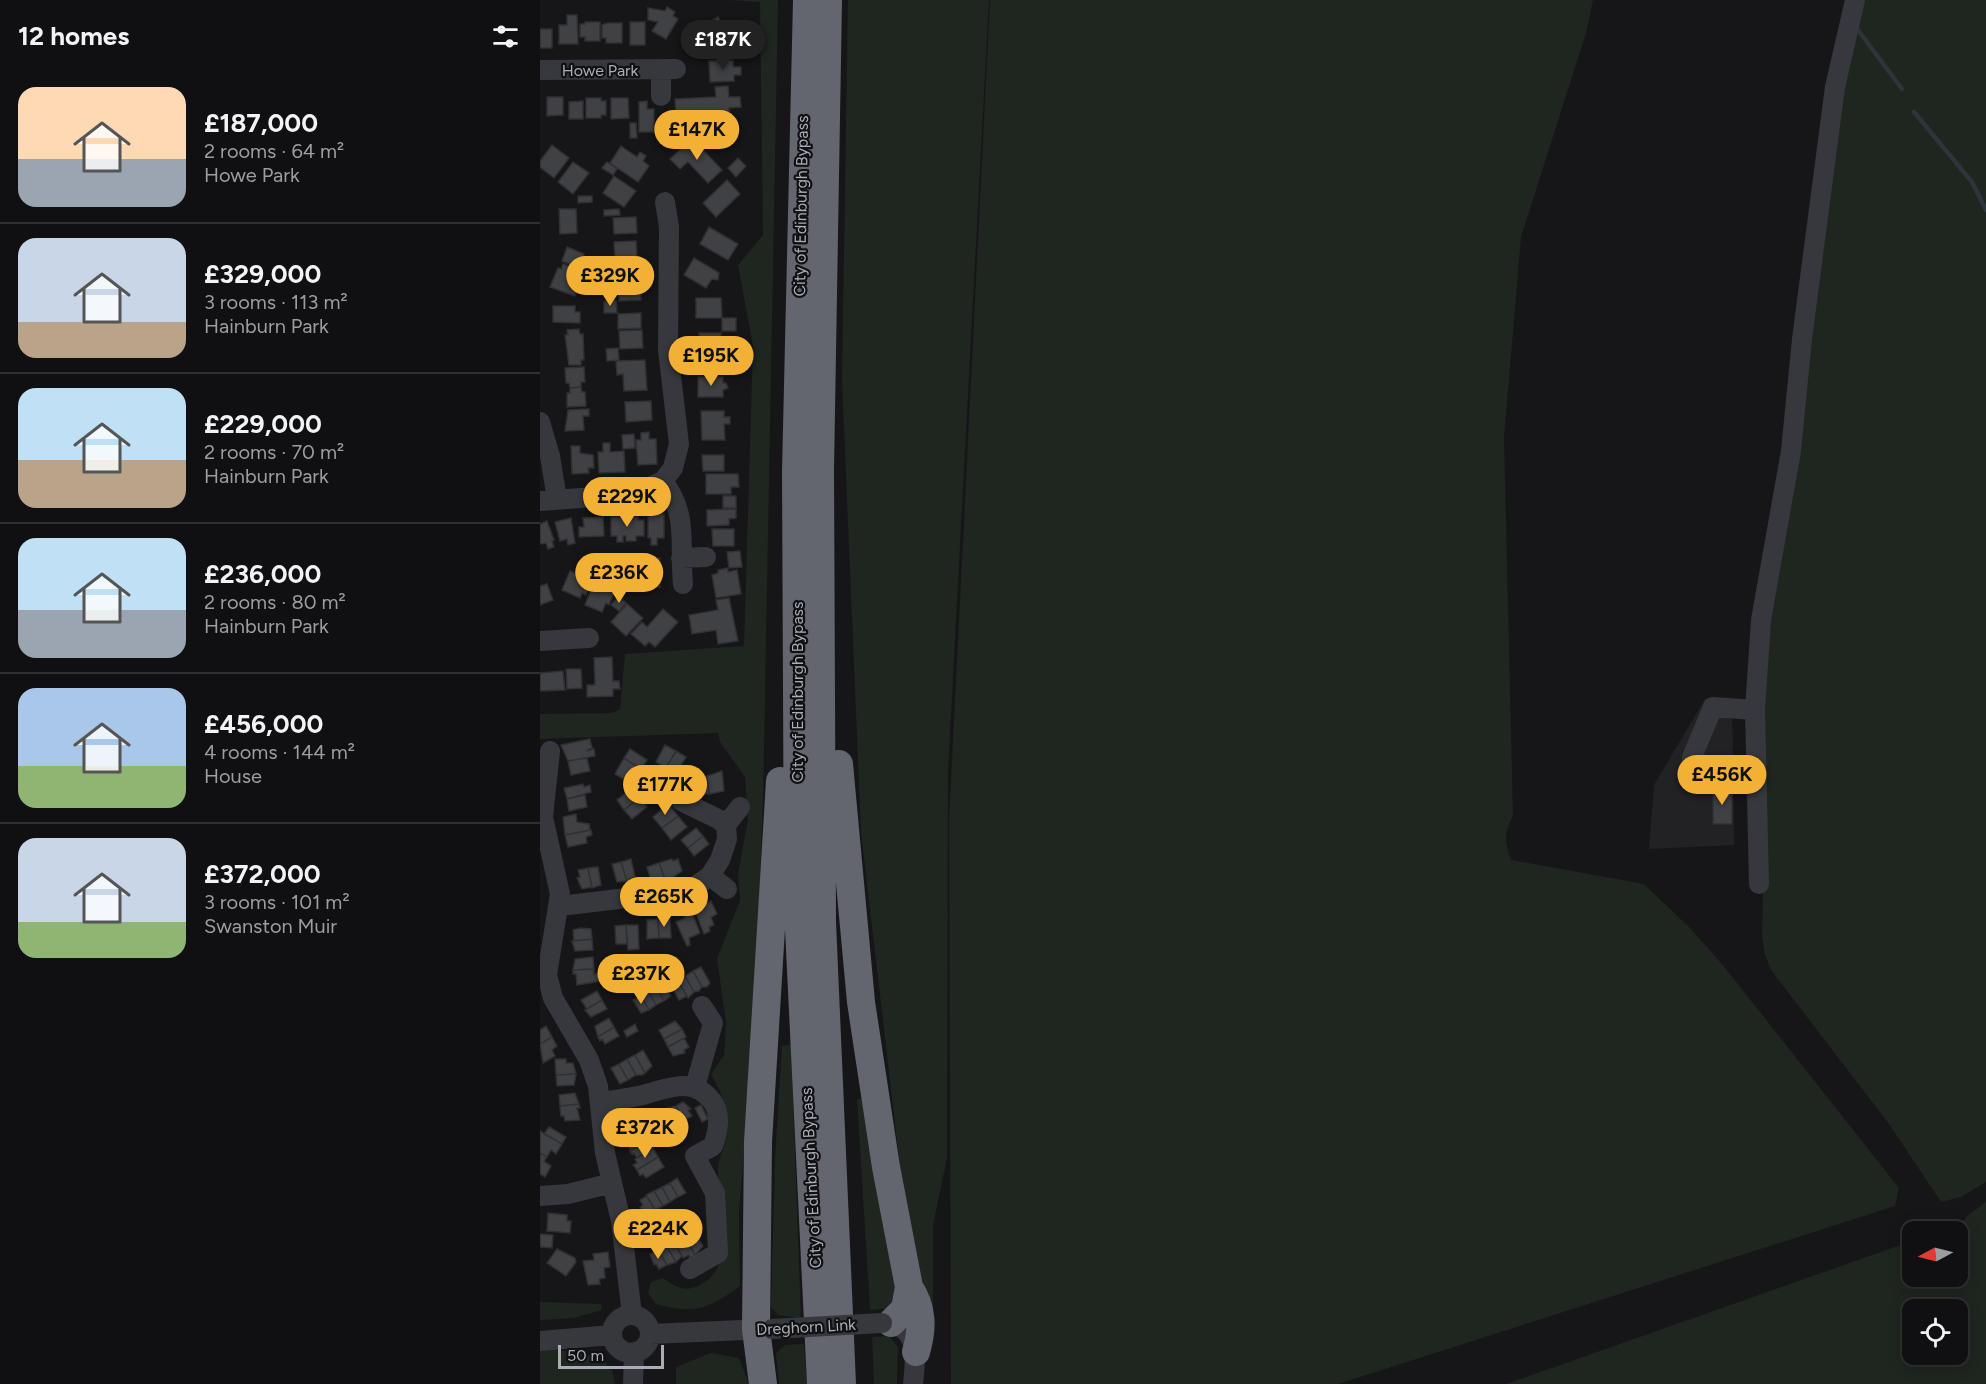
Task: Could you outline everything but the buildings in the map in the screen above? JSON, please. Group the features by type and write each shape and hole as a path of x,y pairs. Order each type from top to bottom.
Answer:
{"highway":[{"name":"City of Edinburgh Bypass","path":"807,0 808,470 822,922 842,1384"},
{"name":"City of Edinburgh Bypass","path":"821,1384 798,908 808,470 828,0"},
{"path":"808,470 861,1002 886,1167 909,1287 921,1314 920,1337 916,1352"},
{"path":"763,1384 764,1329 758,1142 808,470"},
{"path":"887,1323 905,1309 909,1287"}],"street":[{"path":"1759,884 1755,710 1761,621 1791,451 1820,193 1836,79 1855,0"},
{"name":"Howe Park","path":"540,70 668,70 660,96"},
{"path":"540,422 550,456 549,500 634,494 663,481 673,468 679,444 668,351 678,226 665,202"},
{"path":"663,481 677,501 681,514 682,584"},
{"path":"681,558 706,557"},
{"path":"540,641 567,632 589,638"},
{"path":"1691,780 1692,757 1713,707 1755,710"},
{"path":"550,751 543,790 543,817 560,894 560,906 550,945 547,975 553,998 589,1060 601,1102 603,1135 621,1221 632,1315"},
{"path":"656,789 664,788 671,791 681,801 726,825"},
{"path":"560,906 673,896 693,888 710,876 723,850 726,825 740,807"},
{"path":"710,876 727,889"},
{"path":"695,1087 713,1023 702,1006"},
{"path":"601,1102 644,1095 666,1086 695,1087 711,1100 718,1116 718,1133 713,1146 695,1156 715,1193 718,1253 690,1269"},
{"path":"540,1196 568,1194 612,1183"},
{"path":"632,1315 642,1319 650,1334 645,1346 634,1352 622,1350 612,1335 620,1318 632,1315"},
{"path":"887,1323 906,1332 916,1352 913,1384"},
{"name":"Dreghorn Link","path":"650,1334 887,1323"},
{"path":"540,1341 612,1335"},
{"path":"633,1384 634,1352"}],"shaded area":[{"path":"728,0 778,0 763,801 756,995 739,1212 740,1286 710,1305 681,1309 656,1304 648,1293 651,1282 663,1278 685,1289 700,1285 712,1276 719,1264 723,1249 723,1216 718,1170 727,1135 727,1118 721,1095 711,1074 724,1055 726,1023 717,959 740,900 738,873 748,820 745,777 720,742 718,733 540,739 540,714 612,713 620,709 625,654 744,646 753,346 738,265 763,235 760,2"},
{"path":"848,0 989,0 948,771 947,1158 933,1225 933,1311 911,1261 861,832 842,379"},
{"path":"990,0 1593,0 1586,33 1521,237 1504,438 1513,816 1506,833 1507,848 1511,860 1644,884 1690,928 1722,964 1899,1188 1895,1206 1338,1384 951,1384 949,821"},
{"path":"1862,0 1986,0 1986,1182 1961,1197 1941,1202 1889,1124 1771,970 1764,952 1762,936 1763,714 1766,640 1838,94"},
{"path":"1705,699 1732,699 1734,845 1649,849 1654,785"},
{"path":"791,1045 801,1318 778,1315 771,1307 775,1159 782,1046"},
{"path":"866,1098 899,1286 890,1308 870,1310 857,1099"},
{"path":"1986,1202 1986,1384 1506,1384 1902,1245 1902,1287 1968,1287 1968,1221 1963,1221"},
{"path":"540,1302 601,1304 602,1310 574,1318 540,1320"},
{"path":"889,1336 898,1347 897,1384 874,1384 872,1337"},
{"path":"804,1344 807,1384 779,1384 776,1353 785,1345"},
{"path":"540,1347 604,1358 609,1370 612,1370 615,1384 540,1384"},
{"path":"711,1353 739,1358 749,1384 676,1384 676,1367"}],"waterway":[{"path":"1858,30 1902,89"},
{"path":"1914,112 1972,182 1986,210"}]}
